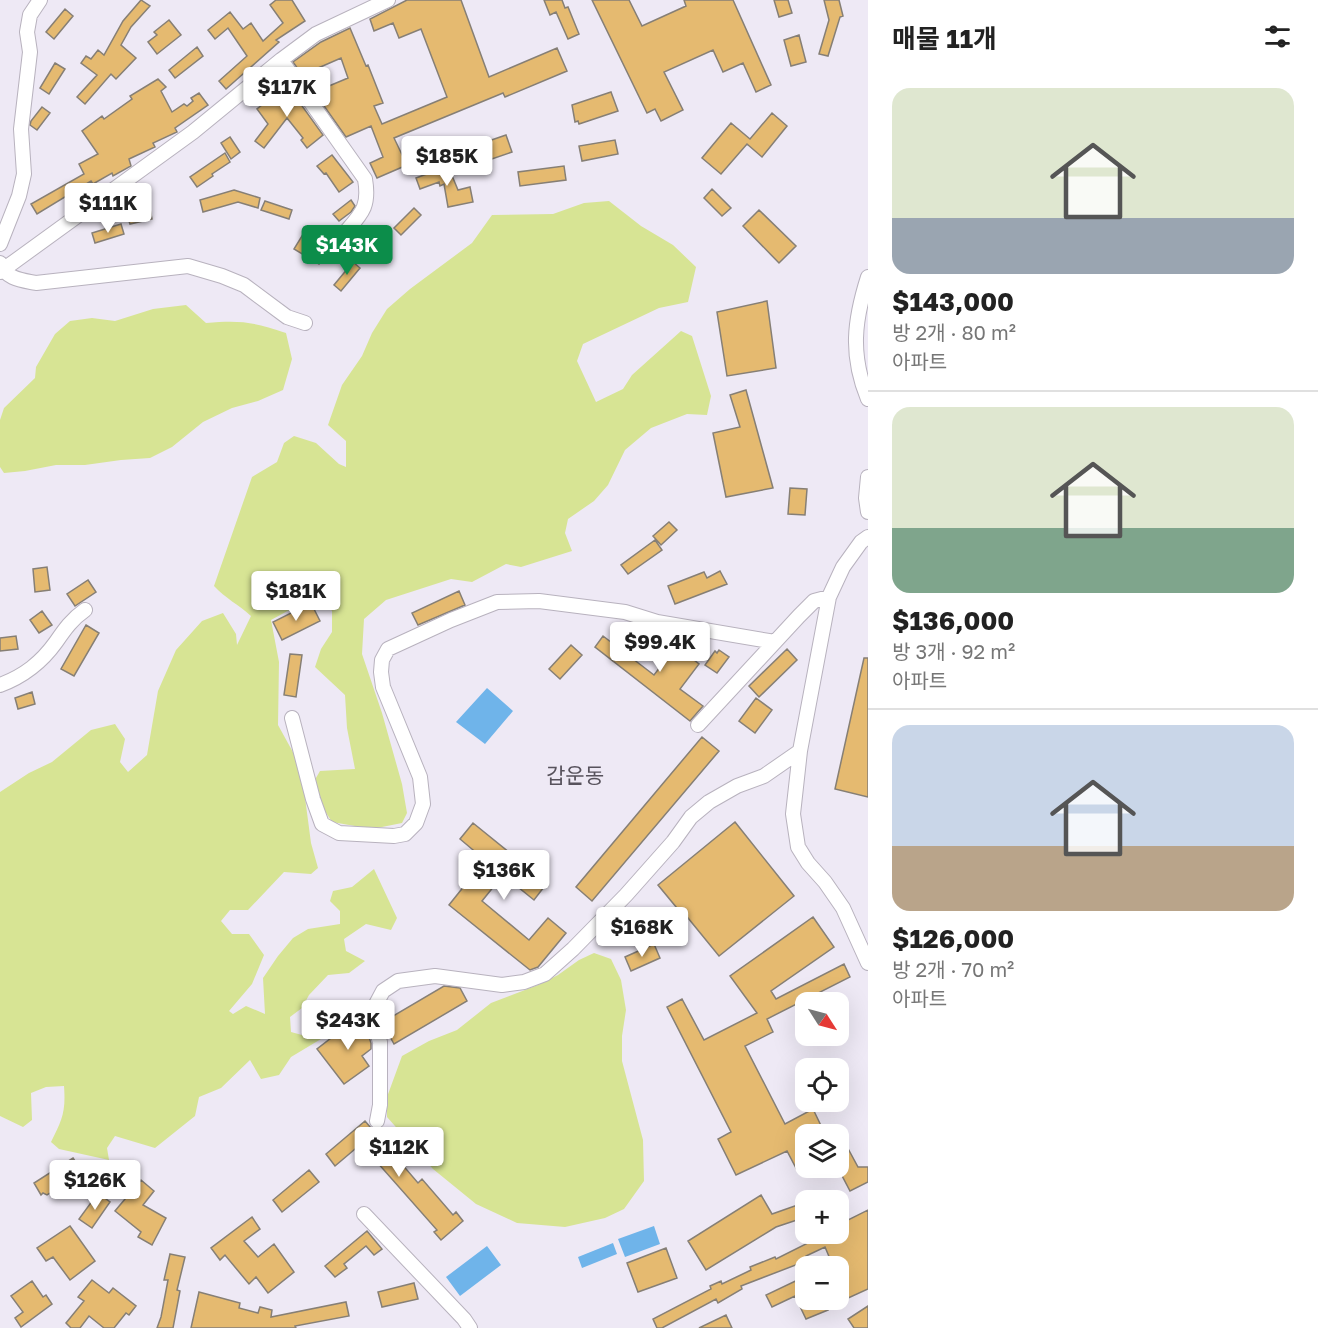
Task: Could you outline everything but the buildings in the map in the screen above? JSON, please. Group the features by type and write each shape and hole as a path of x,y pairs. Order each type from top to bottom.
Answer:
{"street":[{"path":"0,244 19,196 24,174 21,129 30,52 27,32 30,15 40,0"},
{"path":"305,323 287,317 244,285 188,266 36,283 14,279 1,268 194,132 316,34 388,0"},
{"path":"281,60 365,179 368,195 364,211 343,235"},
{"path":"868,277 860,302 855,332 856,360 868,399"},
{"path":"868,477 866,498 868,512"},
{"path":"868,537 861,542 843,567 829,597 800,751 793,814 798,847 843,908 868,963"},
{"path":"698,725 814,601 829,597"},
{"path":"292,718 313,799 322,824 339,833 394,836 405,834 416,823 423,804 420,777 383,687 382,660 388,649 497,602 539,601 624,612 657,622 775,642"},
{"path":"0,684 19,678 37,664 75,617 85,610"},
{"path":"377,1120 380,1105 381,1064 380,1042 374,1022 375,1006 383,991 398,981 435,976 458,977 502,985 524,982 545,974 626,895 673,842 691,817 709,802 737,786 764,777 800,751"},
{"path":"364,1214 464,1318 470,1328"}],"green space":[{"path":"609,201 641,226 673,245 696,267 688,302 659,308 583,344 577,361 596,402 623,389 632,375 681,331 692,336 711,396 707,415 687,414 651,428 625,450 608,485 594,501 568,519 565,533 572,551 521,567 506,564 472,582 451,579 386,600 364,619 362,654 402,784 407,813 402,823 372,829 332,822 321,805 313,783 320,771 355,769 347,728 345,695 315,667 321,649 332,632 332,611 323,598 315,596 271,620 279,662 278,725 294,754 304,790 311,843 318,868 311,874 284,872 248,910 230,910 221,921 232,934 249,934 264,955 252,984 229,1011 233,1014 246,1006 265,1014 263,978 293,938 308,929 340,924 340,911 330,901 333,891 352,887 374,869 397,918 391,930 366,924 344,939 346,951 365,961 349,973 328,975 309,995 302,1008 290,1017 291,1032 302,1035 311,1014 328,1021 321,1039 291,1057 279,1075 261,1079 250,1060 221,1088 199,1097 195,1116 155,1148 115,1136 107,1148 109,1160 59,1149 51,1142 62,1116 64,1086 46,1087 31,1093 32,1120 23,1127 0,1116 0,792 29,773 52,762 91,730 115,724 125,739 120,762 128,772 147,755 158,691 176,650 202,621 223,613 236,634 237,645 251,616 214,586 252,477 277,462 284,443 294,436 316,443 339,464 346,467 346,441 328,425 342,385 362,356 372,333 387,309 472,243 492,215 553,214 584,203"},
{"path":"186,305 206,323 247,323 286,333 292,359 283,390 258,401 232,408 203,422 172,447 150,458 85,465 56,465 4,473 0,467 0,420 4,408 35,378 36,367 55,334 70,321 92,318 115,321 153,309"},
{"path":"594,953 611,959 621,980 626,1010 622,1036 622,1061 643,1140 644,1181 624,1209 605,1218 565,1227 517,1223 476,1204 433,1169 387,1117 387,1097 402,1056 429,1041 457,1030 491,1003 538,985"}],"water":[{"path":"487,688 513,711 485,744 456,722"},
{"path":"654,1226 660,1244 625,1257 618,1239"},
{"path":"613,1243 617,1254 582,1268 578,1257"},
{"path":"487,1246 501,1265 460,1296 446,1277"}],"district":[{"name":"갑운동","path":"575,776"}]}
